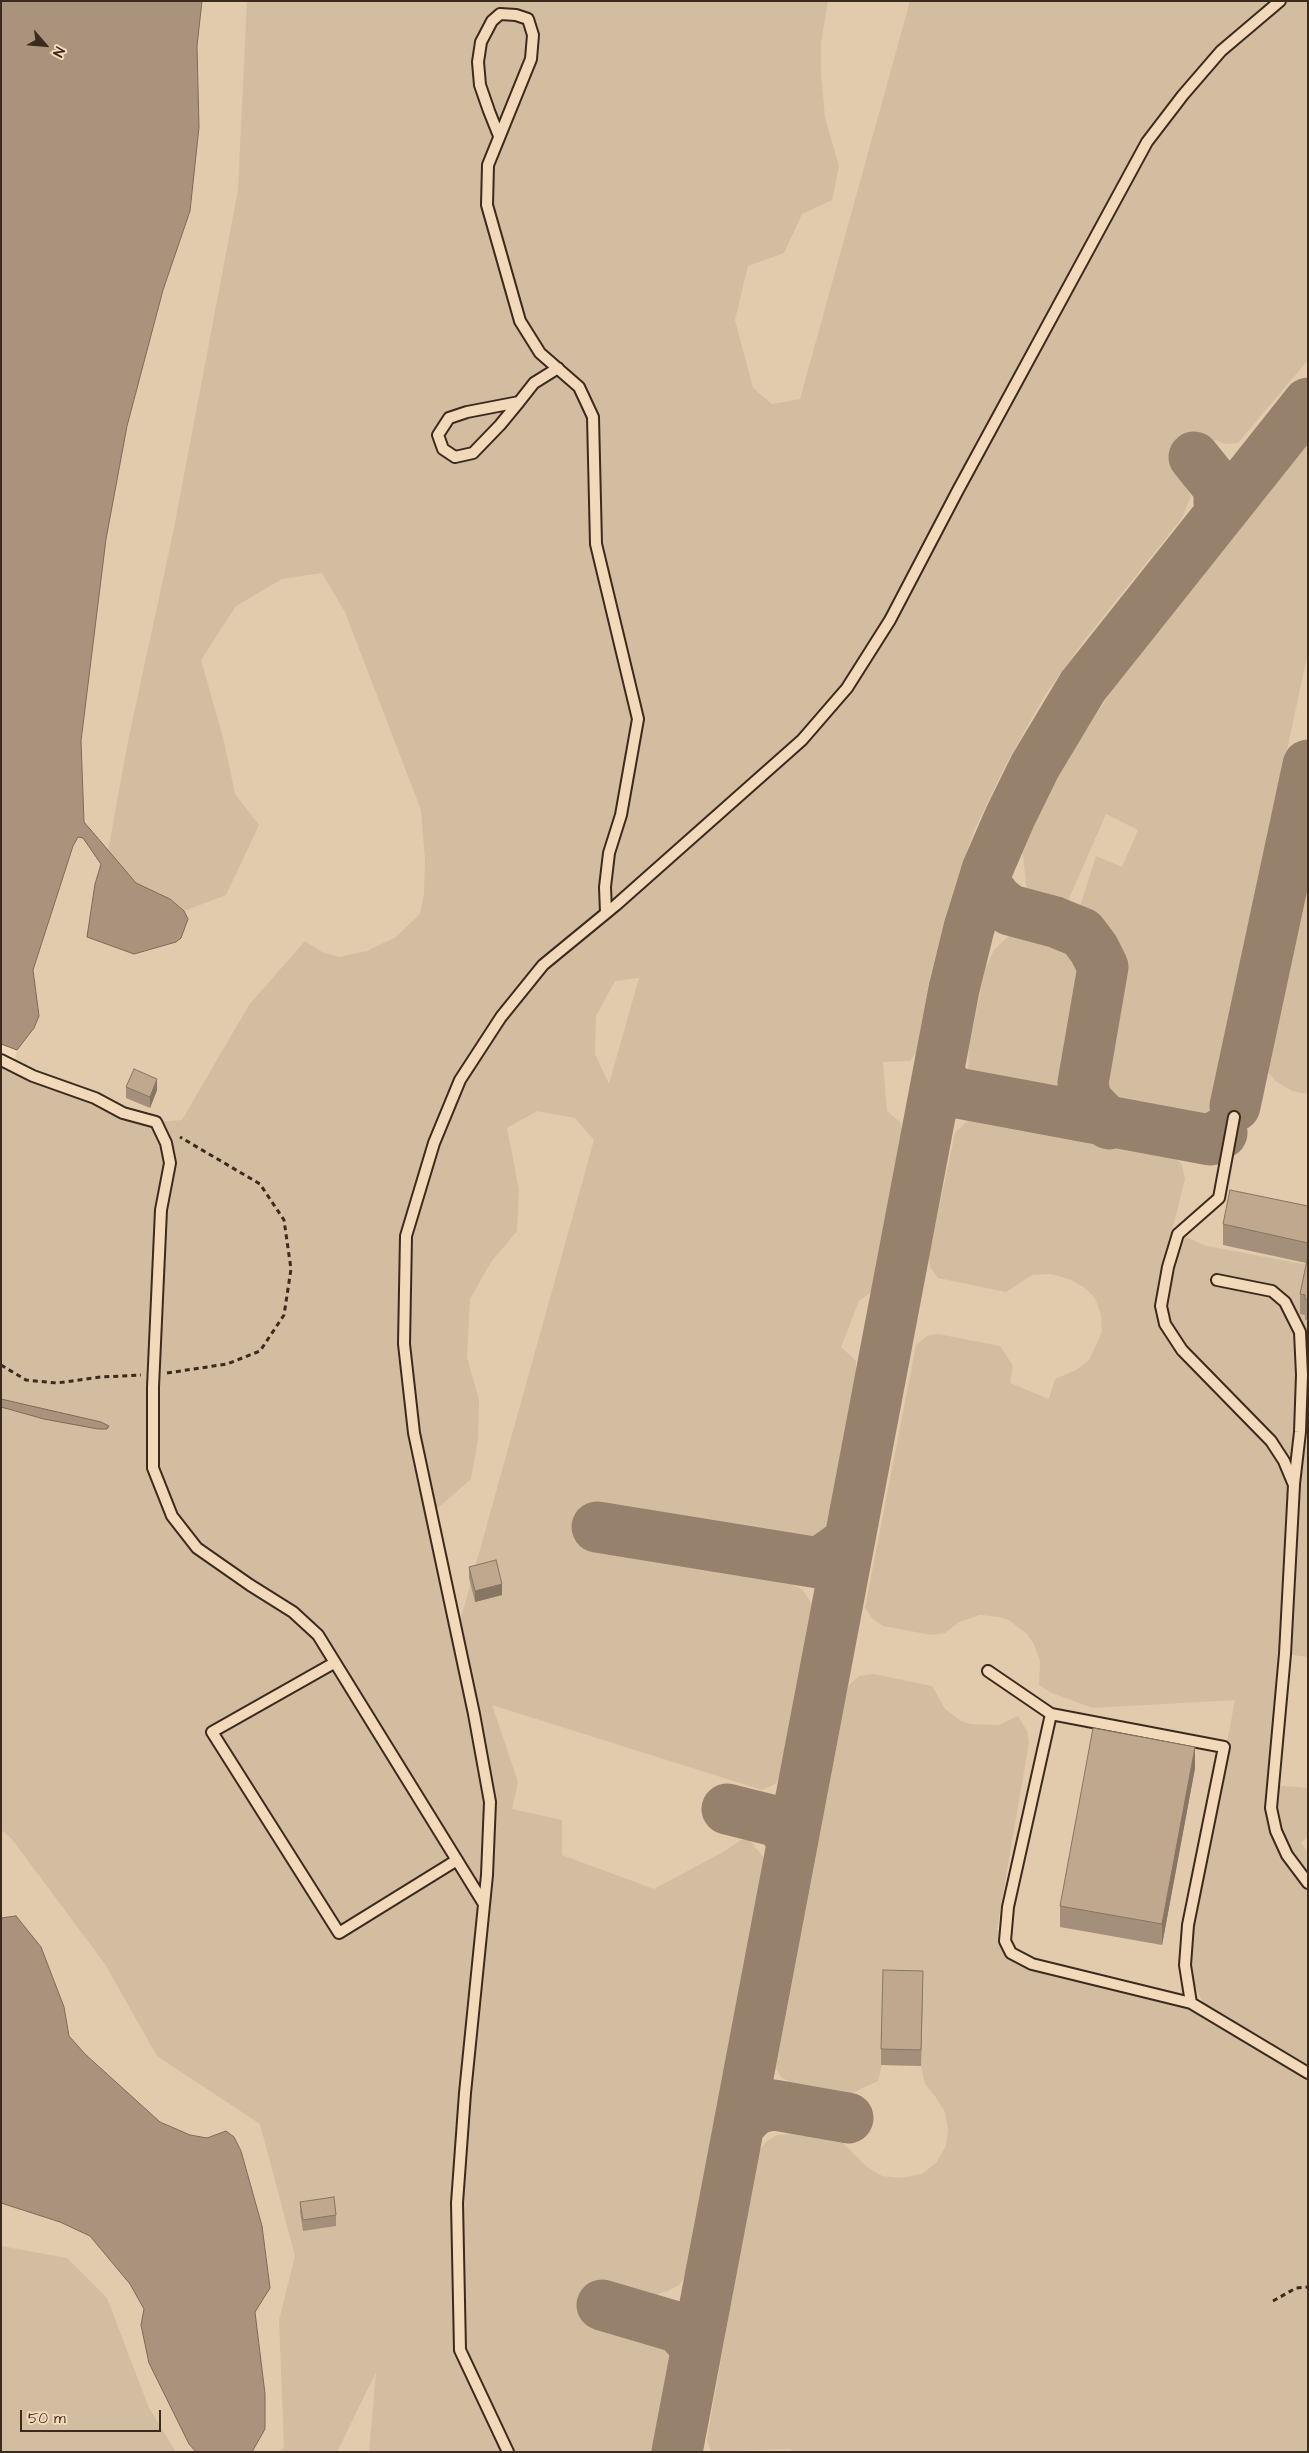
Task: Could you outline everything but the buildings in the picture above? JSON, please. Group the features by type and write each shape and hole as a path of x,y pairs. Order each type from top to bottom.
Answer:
{"lane":[{"path":"508,2452 460,2350 457,2203 465,2093 484,1904 490,1802 474,1714 414,1433 404,1344 406,1236 434,1143 460,1080 501,1017 543,965 606,913 802,740 847,688 890,620 957,492 1148,142 1183,95 1221,51 1280,1"},
{"path":"499,136 480,85 480,49 481,42 492,21 500,14 516,15 528,19 533,35 531,59 488,165 486,205 520,321 540,353 579,387 593,416 596,544 638,719 621,815 609,853 605,887 606,913"},
{"path":"519,402 467,412 449,418 438,435 443,449 455,457 473,453 519,402 534,383 558,368"},
{"path":"1,1060 32,1076 95,1098 123,1113 156,1122 166,1143 170,1163 161,1210 153,1375 153,1468 172,1516 197,1548 250,1586 294,1612 318,1635 484,1904"},
{"path":"1234,1117 1219,1198 1178,1234 1168,1267 1161,1306 1165,1324 1182,1350 1271,1442 1284,1461 1294,1485"},
{"path":"1217,1280 1272,1291 1285,1302 1300,1332 1302,1394 1294,1485 1285,1654 1271,1808 1276,1831 1287,1855 1308,1883"},
{"path":"334,1663 212,1732 338,1933 457,1860"},
{"path":"988,1671 1051,1714 1224,1748 1188,1926 1185,1965 1191,2003"},
{"path":"1051,1714 1008,1907 1004,1941 1011,1953 1032,1964 1191,2003 1308,2074"}],"path":[{"path":"1,1365 26,1380 57,1383 100,1377 153,1375 228,1364 260,1351 284,1315 291,1269 284,1220 260,1184 156,1122"},
{"path":"1273,2301 1296,2288 1308,2286"}],"shaded area":[{"path":"1,1 202,1 197,46 199,127 190,211 163,290 127,426 106,539 81,741 84,822 136,883 170,899 184,911 188,919 181,938 176,942 134,954 87,937 95,884 101,864 83,838 78,837 73,846 33,970 39,1016 34,1028 17,1050 1,1044"},
{"path":"202,1 1308,1 1308,2452 252,2452 265,2429 265,2394 255,2312 270,2288 262,2226 241,2151 234,2137 226,2131 207,2138 190,2135 160,2122 85,2054 69,2036 64,2007 16,1916 1,1918 1,1119 17,1050 34,1028 39,1017 33,970 73,846 84,822 81,741 106,539 127,426 163,290 190,211 199,127 197,46"},
{"path":"247,1 828,1 821,43 821,74 825,118 839,166 832,200 802,214 784,253 748,266 735,320 753,388 772,404 800,399 910,1 1308,1 1308,360 1238,443 1225,444 1215,440 1186,487 1191,496 1182,518 1083,642 1045,695 1006,764 973,833 952,895 930,977 916,1053 910,1061 883,1062 887,1111 900,1122 903,1133 875,1284 871,1292 859,1301 841,1347 856,1361 856,1376 828,1525 822,1536 812,1543 802,1543 617,1511 802,1589 811,1603 813,1613 782,1774 775,1784 762,1790 492,1705 518,1782 512,1809 562,1820 562,1855 654,1889 725,1851 739,1841 748,1838 763,1857 765,1868 685,2276 679,2285 660,2293 622,2332 664,2344 670,2355 653,2452 369,2452 376,2372 337,2452 279,2452 284,2447 279,2320 295,2256 260,2124 157,2056 105,1964 11,1838 1,1830 1,1407 44,1419 107,1429 101,1422 1,1399 1,1060 142,1123 182,1120 249,1005 305,941 322,952 339,957 367,951 396,937 420,914 424,894 425,860 421,810 345,612 322,573 282,579 236,606 201,660 224,741 235,794 259,825 226,895 184,911 170,899 136,883 108,851 128,741 173,533 238,190","holes":["639,978 609,1084 595,1054 596,1016 615,981","537,1111 575,1118 594,1140 457,1632 431,1514 471,1479 478,1440 479,1400 467,1357 470,1299 491,1262 517,1231 519,1190 507,1128"]},
{"path":"1308,440 1308,652 1209,1113 1193,1127 1182,1130 1118,1114 1104,1088 1124,979 1120,958 1111,941 1098,929 1077,916 1096,856 1122,867 1138,830 1106,814 1064,910 1036,903 1027,892 1022,847 1055,779 1112,690"},
{"path":"1308,869 1308,1094 1292,1091 1277,1082 1266,1070 1304,874"},
{"path":"1026,926 1051,928 1070,936 1082,948 1084,966 1074,1016 1072,1061 1069,1078 1043,1098 1025,1101 988,1094 973,1081 968,1071 969,1047 985,970 994,950 1011,934"},
{"path":"989,1111 1156,1144 1171,1153 1182,1165 1185,1179 1172,1231 1207,1246 1308,1265 1308,1657 1285,1654 1273,1785 1308,1788 1308,1836 1301,1843 1308,1852 1308,2452 795,2452 788,2449 711,2452 707,2439 758,2152 767,2141 777,2135 795,2134 843,2143 867,2167 882,2176 901,2178 922,2174 936,2163 946,2146 948,2130 945,2112 925,2084 921,2066 882,2065 878,2081 852,2093 791,2083 781,2077 776,2068 848,1686 859,1676 874,1674 932,1686 945,1709 961,1721 971,1724 999,1725 1018,1716 1027,1731 1029,1742 997,1929 1011,1953 1207,2011 1185,1965 1235,1700 1093,1708 1052,1693 1039,1685 1040,1661 1034,1644 1027,1634 1009,1620 980,1615 959,1622 945,1633 932,1635 883,1626 872,1618 865,1608 916,1345 927,1336 938,1334 1000,1346 1013,1366 1010,1383 1049,1399 1055,1379 1076,1370 1089,1360 1102,1332 1101,1315 1095,1298 1085,1288 1069,1279 1051,1274 1032,1275 1006,1292 938,1278 930,1267 929,1256 955,1133 974,1115"},
{"path":"1,1399 101,1422 109,1426 107,1429 98,1429 44,1419 1,1407"},
{"path":"16,1916 41,1947 64,2007 69,2036 85,2054 160,2122 190,2135 207,2138 226,2131 234,2137 241,2151 262,2226 270,2288 255,2312 265,2394 265,2429 252,2452 196,2452 189,2444 149,2363 141,2325 144,2309 130,2284 90,2236 60,2222 1,2203 1,1918"},
{"path":"1,2203 60,2222 90,2236 130,2284 144,2309 141,2325 189,2444 196,2452 1,2452"},
{"path":"1,2246 67,2258 107,2298 149,2408 176,2452 1,2452"}],"taxiway":[{"path":"677,2452 954,989 969,928 987,870 1010,817 1035,766 1083,686 1308,403"},
{"path":"1194,457 1219,488 1219,503"},
{"path":"1235,1106 1308,765"},
{"path":"989,889 998,901 1010,910 1055,922 1082,933 1094,949 1103,967 1083,1083 1086,1100 1109,1124"},
{"path":"946,1084 952,1092 1210,1140 1222,1133"},
{"path":"597,1527 819,1563 840,1548"},
{"path":"727,1809 779,1822 785,1830"},
{"path":"739,2125 752,2112 762,2107 774,2105 848,2118"},
{"path":"602,2305 680,2328 687,2337"}]}
